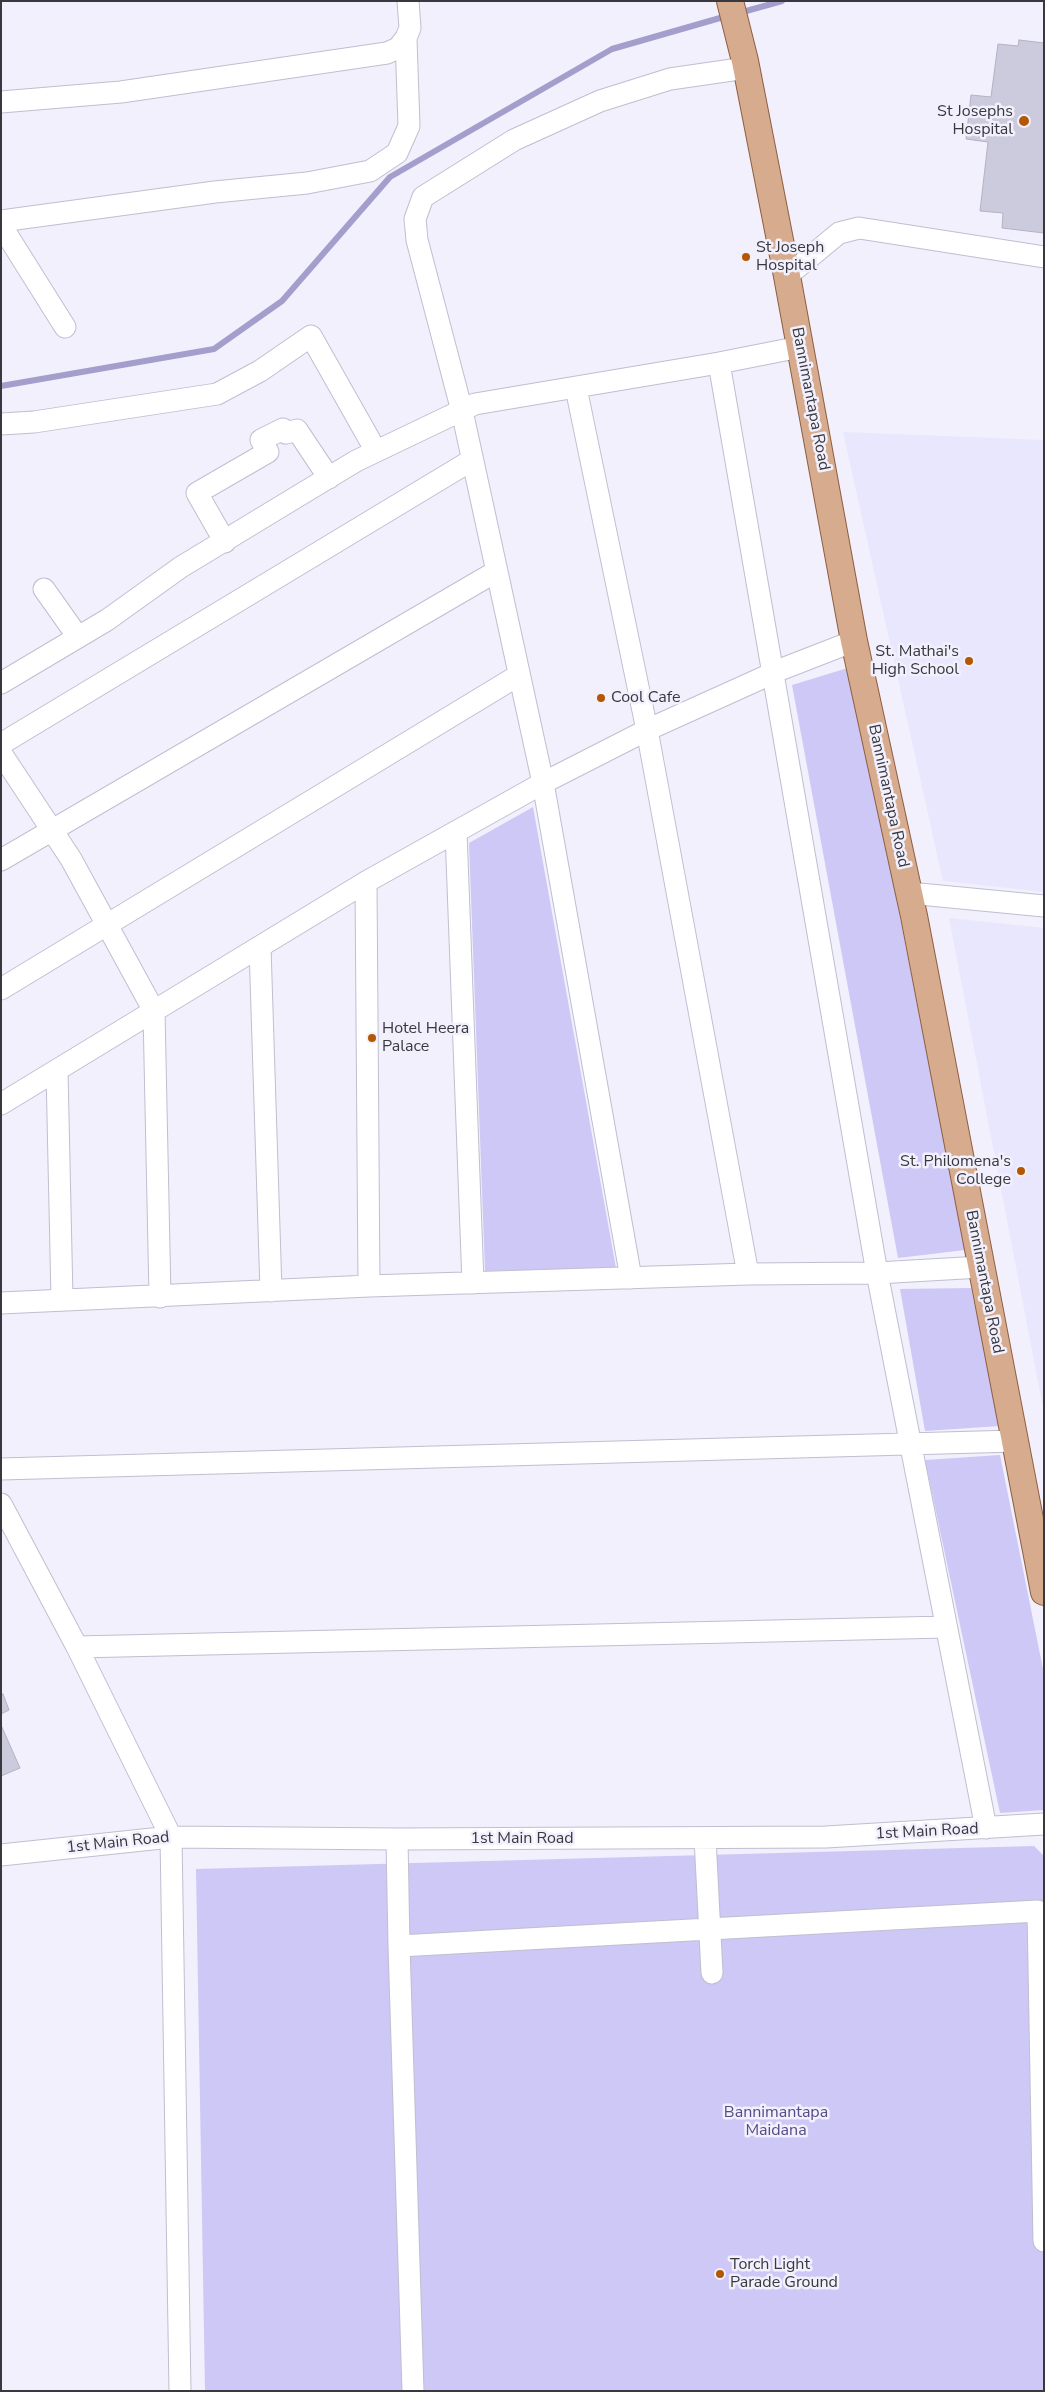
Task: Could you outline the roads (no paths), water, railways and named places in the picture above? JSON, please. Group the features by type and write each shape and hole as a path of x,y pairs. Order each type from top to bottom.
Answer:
{"main road":[{"name":"Bannimantapa Road","path":"730,1 745,64 787,276 854,641 909,893 1044,1592"}],"street":[{"path":"1,102 121,92 387,53 398,48 406,38 410,28 408,1"},
{"path":"1,221 215,192 307,183 370,171 397,153 409,126 406,38"},
{"path":"631,1278 543,784 462,411 417,240 415,219 424,197 514,140 600,101 670,79 745,64"},
{"path":"1,225 64,326"},
{"path":"787,276 839,233 859,228 1044,257"},
{"path":"1,424 34,422 217,394 260,371 311,336 376,451"},
{"path":"1,683 107,620 181,567 330,478 376,451 475,404 719,363 800,347"},
{"path":"719,363 877,1273 986,1828"},
{"path":"576,388 647,730 748,1274"},
{"path":"225,542 197,493 268,452 261,440 282,429 286,433 297,430 330,478"},
{"path":"1,744 472,460"},
{"path":"1,860 496,571"},
{"path":"44,589 78,637"},
{"path":"1,1104 366,882 543,784 647,730 773,673 854,641"},
{"path":"1,988 519,675"},
{"path":"1,753 71,859 154,1012 160,1297"},
{"path":"456,832 473,1283"},
{"path":"366,882 369,1286"},
{"path":"909,893 1044,906"},
{"path":"260,947 271,1291"},
{"path":"57,1070 62,1299"},
{"path":"1,1303 369,1286 748,1274 877,1273 981,1267"},
{"path":"1,1469 1015,1441"},
{"path":"1,1504 77,1647 171,1837 180,2391"},
{"path":"77,1647 946,1627"},
{"name":"1st Main Road","path":"1,1855 171,1837 397,1839 826,1837 1044,1824"},
{"path":"705,1838 712,1972"},
{"path":"397,1839 413,2391"},
{"path":"399,1946 1041,1911 1044,2241"}],"waterway":[{"path":"739,13 782,1"},
{"path":"1,386 214,349 282,301 390,177 612,49 727,16"}],"place":[{"name":"St Josephs Hospital","path":"1024,121"},
{"name":"St Joseph Hospital","path":"746,257"},
{"name":"St. Mathai's High School","path":"969,661"},
{"name":"Cool Cafe","path":"601,698"},
{"name":"Hotel Heera Palace","path":"372,1038"},
{"name":"St. Philomena's College","path":"1021,1171"},
{"name":"Torch Light Parade Ground","path":"720,2274"}],"park label":[{"name":"Bannimantapa Maidana","path":"776,2122"}]}
